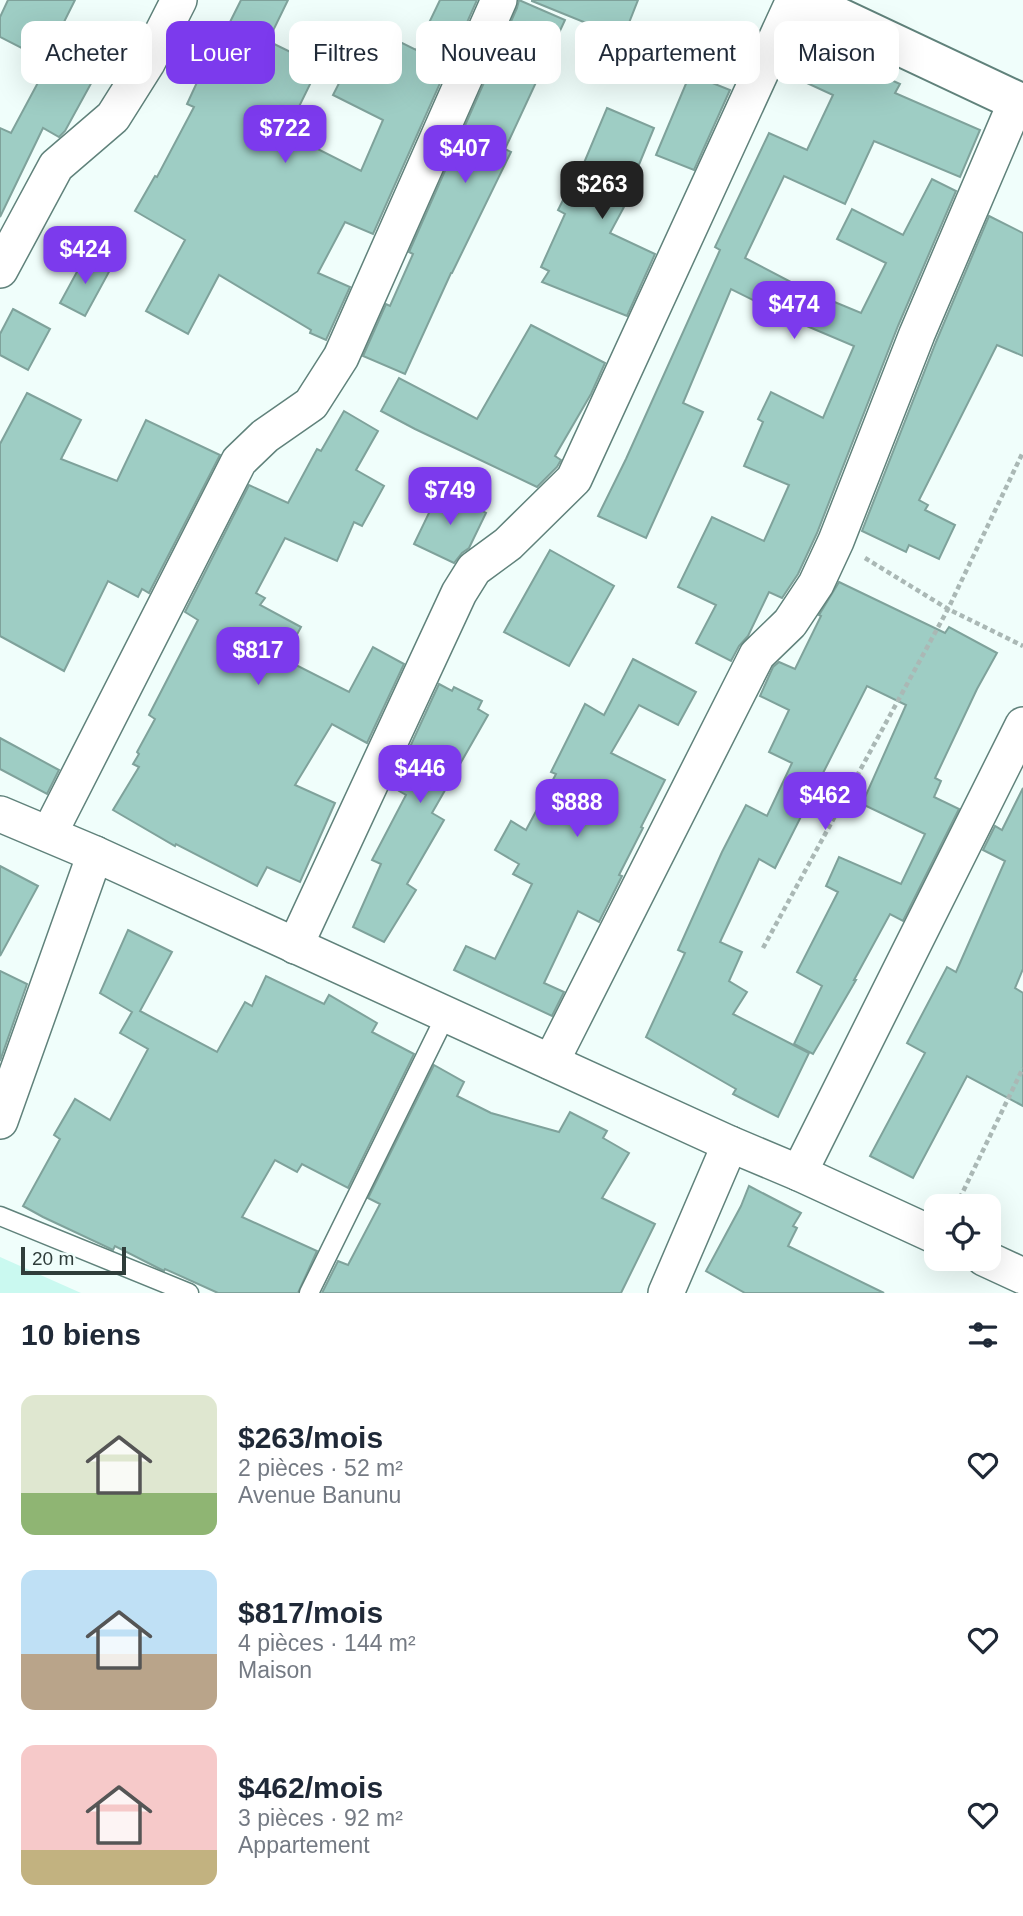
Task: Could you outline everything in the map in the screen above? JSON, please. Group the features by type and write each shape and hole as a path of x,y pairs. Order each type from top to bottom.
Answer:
{"street":[{"path":"0,270 57,166 113,117 147,63 179,0"},
{"path":"49,834 239,461 265,436 311,404 341,356 499,0"},
{"path":"295,946 459,593 474,569 508,544 574,479 794,0"},
{"path":"551,1062 757,655 790,623 816,584 836,541 917,334 1021,97 802,0"},
{"path":"799,1173 1023,725"},
{"path":"0,814 95,854 446,1016 924,1230"},
{"path":"0,1121 95,854"},
{"path":"666,1293 730,1144"},
{"path":"1001,1266 1023,1276"}],"lane":[{"path":"309,1293 446,1016"},
{"path":"0,1216 189,1293"}],"path":[{"path":"763,948 948,609 1023,452"},
{"path":"836,541 948,609 1023,646"},
{"path":"962,1194 1023,1068"}],"shaded area":[{"path":"0,1257 81,1293 0,1293"}],"building":[{"path":"8,0 75,0 64,21 21,21 21,48 0,37 0,17"},
{"path":"241,0 288,0 275,27 275,21 230,21"},
{"path":"440,0 477,0 468,21 430,21"},
{"path":"519,0 565,20 561,29 561,21 511,21"},
{"path":"638,0 630,21 581,21 532,1"},
{"path":"402,43 416,50 416,84 440,84 373,234 345,222 318,273 350,287 326,340 310,333 311,330 219,275 188,334 146,311 185,240 135,211 155,176 157,177 194,107 187,104 196,84 275,84 275,44 289,51 289,84 310,84 286,133 361,171 383,120 333,95 339,84 402,84"},
{"path":"37,84 91,84 59,137 43,128 0,217 0,128 11,133"},
{"path":"483,84 535,84 505,149 511,152 405,374 363,356 386,304 390,306 413,254 409,252"},
{"path":"686,84 715,84 730,90 694,170 656,155"},
{"path":"809,84 899,84 900,84 895,93 980,130 960,177 874,141 845,204 784,176 745,258 808,291 861,313 886,263 837,239 852,209 903,235 932,179 956,191 898,326 817,533 798,574 782,598 769,592 748,636 731,661 696,643 716,605 678,587 712,517 764,541 789,485 744,466 763,422 758,419 771,392 823,418 854,346 795,321 731,289 683,403 703,412 646,538 598,516 720,250 715,247 769,133 807,150 833,95"},
{"path":"607,108 654,128 622,206 624,207 610,233 655,254 627,316 542,282 549,271 541,267 565,214 558,210 573,180 576,182"},
{"path":"989,216 1023,233 1023,356 997,345 919,500 928,505 925,510 955,525 939,559 909,545 906,552 862,531"},
{"path":"85,257 110,270 85,316 60,303"},
{"path":"13,309 50,329 28,370 0,355 0,334"},
{"path":"531,325 605,363 591,394 555,456 561,460 537,487 381,411 399,378 477,419"},
{"path":"27,393 81,420 61,459 117,481 146,420 220,455 149,593 142,589 138,597 108,581 64,671 0,636 0,444"},
{"path":"344,411 378,431 356,470 384,486 362,526 354,522 337,561 285,538 256,593 265,598 260,605 301,627 284,659 349,692 373,647 404,664 367,743 332,724 295,785 335,803 300,882 267,867 257,886 176,844 175,846 113,810 139,767 133,764 139,754 137,752 155,719 149,715 198,620 185,612 249,485 288,503 317,449 321,451"},
{"path":"441,488 486,513 469,548 454,563 414,544"},
{"path":"550,550 614,586 569,666 504,632"},
{"path":"839,582 945,633 949,627 997,653 935,778 941,781 934,797 959,809 903,921 890,914 813,1054 794,1044 822,986 797,972 838,892 826,886 839,857 901,884 925,834 862,804 906,705 867,686 775,868 759,859 720,942 742,952 729,981 747,992 733,1014 809,1053 778,1117 733,1094 736,1089 646,1037 685,953 678,950 746,805 767,816 792,763 769,752 789,710 760,696 773,667 779,662 795,669 821,616 819,615"},
{"path":"633,659 696,692 678,725 639,705 611,753 665,780 599,922 578,911 544,983 564,992 552,1016 454,970 466,946 495,959 532,884 513,874 519,864 495,850 511,821 526,830 556,774 551,772 585,704 604,715"},
{"path":"439,684 452,691 454,687 482,701 478,709 488,715 432,813 444,820 407,884 416,890 384,942 353,927 381,864 372,860 406,795 399,791 413,767 403,762"},
{"path":"0,738 59,770 47,794 0,769"},
{"path":"1023,788 1023,969 1015,988 1023,993 1023,1106 967,1076 913,1178 870,1156 925,1053 907,1043 947,967 956,972 1005,861 983,850 995,826 1002,830"},
{"path":"0,866 38,886 0,956"},
{"path":"128,930 172,952 140,1011 217,1052 245,1002 252,1006 266,976 324,1004 329,995 377,1023 372,1032 414,1054 348,1188 302,1164 297,1172 275,1160 242,1217 317,1251 298,1293 218,1293 165,1269 164,1271 115,1246 113,1250 23,1206 60,1139 54,1135 75,1099 110,1120 148,1049 120,1033 132,1012 100,993"},
{"path":"0,971 27,984 0,1061"},
{"path":"434,1065 464,1082 457,1096 491,1113 559,1132 570,1112 607,1131 603,1138 629,1153 602,1198 655,1224 621,1293 322,1293 338,1261 348,1265 380,1204 368,1198"},
{"path":"749,1186 801,1213 793,1226 797,1228 788,1246 884,1293 745,1293 706,1271"}]}
